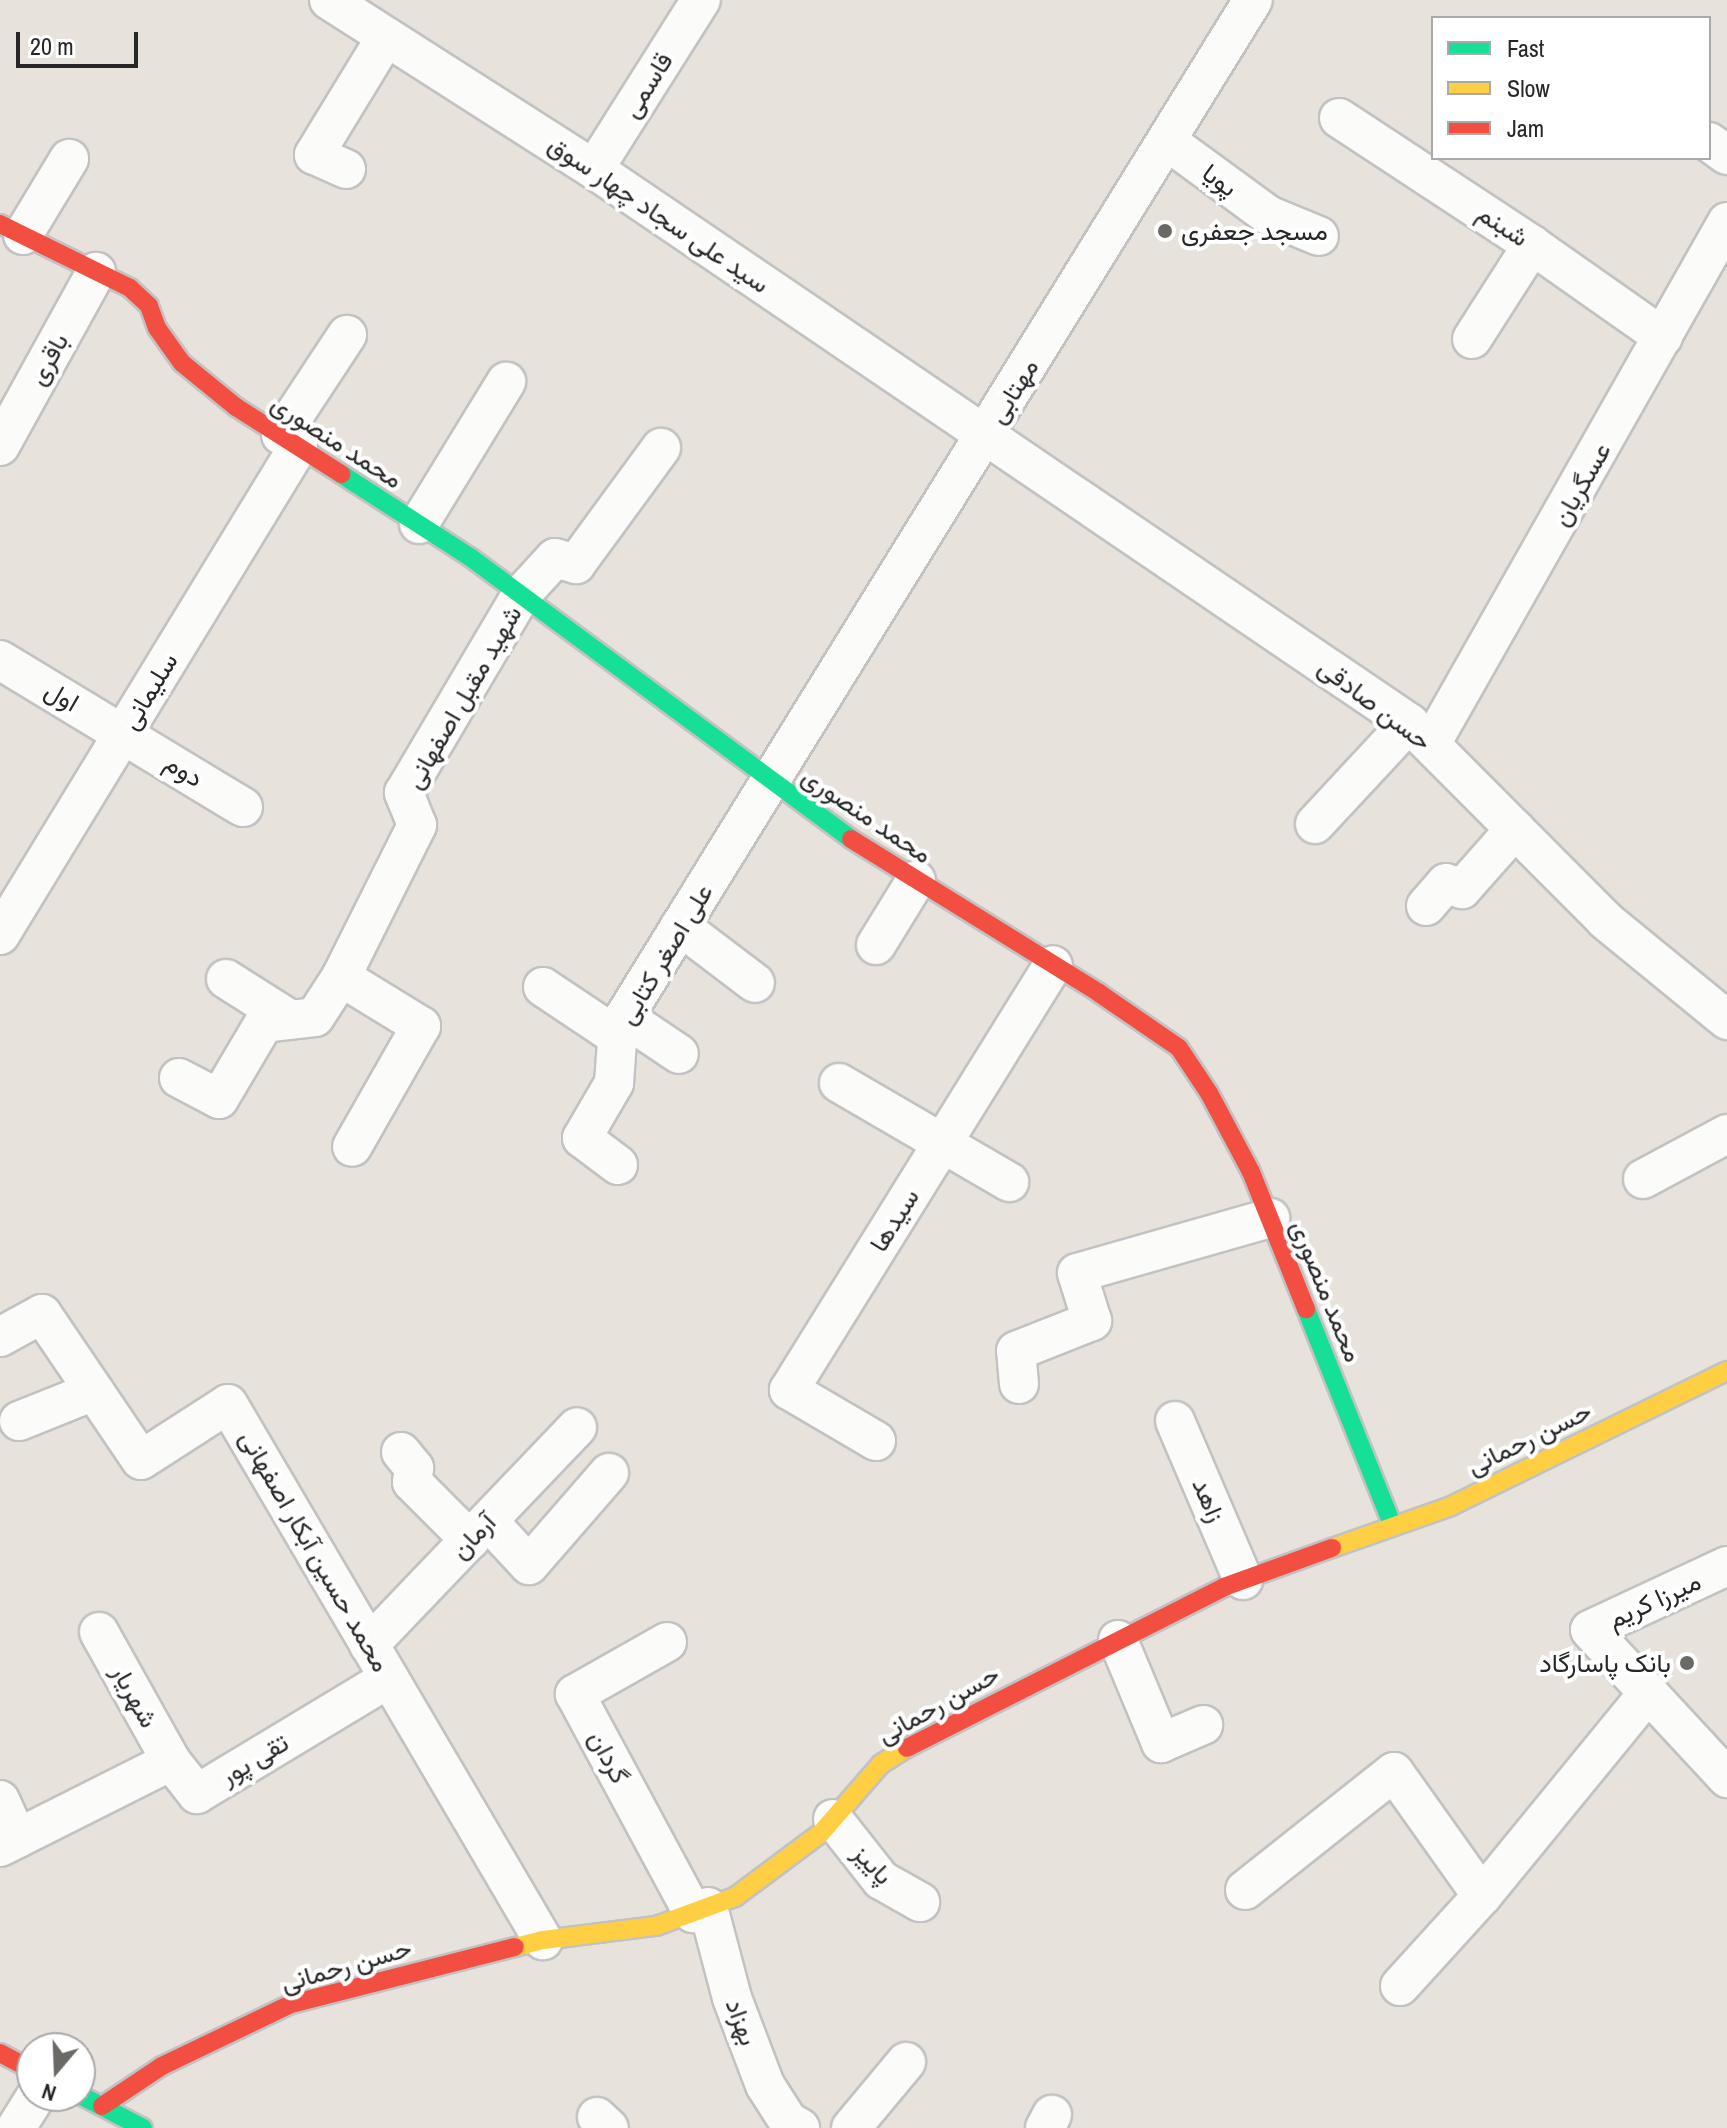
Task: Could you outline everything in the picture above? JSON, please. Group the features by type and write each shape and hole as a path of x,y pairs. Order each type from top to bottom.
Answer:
{"street":[{"name":"سید علی سجاد چهار سوق","path":"329,0 594,169 987,433"},
{"name":"قاسمی","path":"594,169 701,0"},
{"name":"مهتابی","path":"769,780 1253,0"},
{"path":"346,169 314,155 386,37"},
{"name":"شبنم","path":"1339,118 1532,245 1663,337"},
{"name":"پویا","path":"1167,141 1268,215 1319,236"},
{"path":"69,159 12,230 96,272"},
{"name":"عسگریان","path":"1315,824 1420,734 1663,337 1727,222"},
{"path":"1472,339 1532,245"},
{"name":"محمد منصوری","path":"96,272 130,288 149,306 157,328 182,363 236,407 419,524 521,595 833,828 1053,965 1179,1048 1209,1093 1244,1158 1393,1526"},
{"name":"باقری","path":"0,446 96,272"},
{"name":"سلیمانی","path":"0,935 124,732 347,335"},
{"path":"419,524 506,382"},
{"name":"حسن صادقی","path":"987,433 1420,734 1605,920 1727,1020"},
{"path":"521,595 555,558 576,564 661,448"},
{"name":"شهید مقبل اصفهانی","path":"179,1078 219,1099 264,1023 315,1017 341,977 417,825 404,793 521,595"},
{"name":"اول","path":"0,660 124,732"},
{"name":"دوم","path":"124,732 243,807"},
{"name":"علی اصغر کتابی","path":"618,1165 582,1138 614,1083 621,1027 769,780"},
{"path":"1426,906 1446,883 1462,889 1515,829"},
{"path":"876,945 916,880"},
{"path":"680,926 755,983"},
{"name":"سیدها","path":"876,1441 789,1390 1053,965"},
{"path":"341,977 421,1026 352,1147"},
{"path":"226,979 289,1019"},
{"path":"543,987 679,1054"},
{"path":"839,1083 1009,1182"},
{"path":"1643,1179 1727,1134"},
{"path":"1019,1384 1016,1351 1092,1321 1077,1273 1270,1218"},
{"name":"محمد حسین آبکار اصفهانی","path":"0,1337 42,1314 141,1460 228,1404 543,1940"},
{"name":"حسن رحمانی","path":"102,2106 162,2066 291,2004 543,1940 656,1926 735,1897 821,1833 881,1764 927,1735 1243,1580 1451,1506 1727,1371"},
{"path":"19,1421 94,1391"},
{"name":"زاهد","path":"1175,1421 1243,1580"},
{"name":"آرمان","path":"369,1645 577,1427"},
{"path":"401,1452 414,1468 412,1482 529,1565 609,1473"},
{"name":"میرزا کریم","path":"1727,1566 1590,1630 1727,1778"},
{"name":"شهریار","path":"99,1632 171,1761"},
{"path":"1118,1640 1161,1743 1203,1725"},
{"name":"گردان","path":"667,1642 575,1694 701,1910"},
{"name":"تقی پور","path":"171,1761 197,1794 389,1678"},
{"path":"1400,1986 1482,1896 1648,1693"},
{"path":"0,1800 9,1842 171,1761"},
{"path":"1245,1890 1394,1772 1482,1896"},
{"name":"پاییز","path":"833,1819 881,1880 920,1902"},
{"name":"بهزاد","path":"701,1910 765,2085 788,2121 798,2128"},
{"path":"851,2128 906,2062"},
{"path":"96,2103 143,2128"}],"traffic: fast":[{"path":"341,474 470,557 851,839"},
{"path":"1306,1309 1393,1526"},
{"path":"96,2103 143,2128"}],"traffic: slow":[{"path":"1332,1548 1451,1506 1727,1371"},
{"path":"515,1947 543,1940 656,1926 735,1897 821,1833 881,1764 907,1748"}],"traffic: jam":[{"path":"0,224 130,288 149,306 157,328 182,363 236,407 341,474"},
{"path":"851,839 1099,993 1179,1048 1209,1093 1251,1172 1306,1309"},
{"path":"907,1748 1224,1587 1332,1548"},
{"path":"102,2106 162,2066 291,2004 515,1947"},
{"path":"0,2053 16,2062"}],"place":[{"name":"مسجد جعفری","path":"1165,231"},
{"name":"بانک پاسارگاد","path":"1687,1663"}]}
